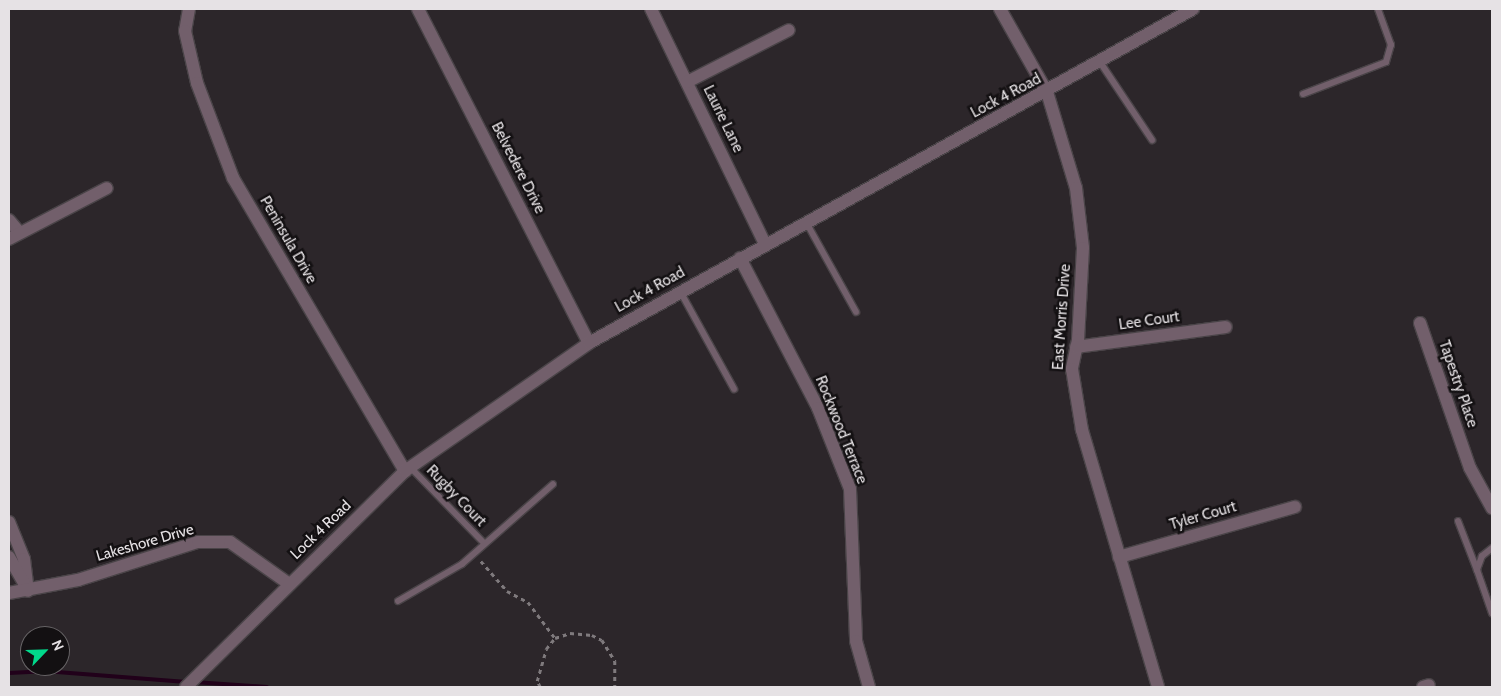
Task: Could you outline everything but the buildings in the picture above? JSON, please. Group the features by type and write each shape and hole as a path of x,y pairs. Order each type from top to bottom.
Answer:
{"street":[{"name":"Peninsula Drive","path":"189,9 185,31 197,83 233,178 408,469"},
{"name":"Belvedere Drive","path":"418,9 589,343"},
{"name":"Laurie Lane","path":"651,9 765,244"},
{"name":"East Morris Drive","path":"1000,9 1048,92 1076,188 1083,248 1076,347 1072,369 1082,430 1158,687"},
{"name":"Lock 4 Road","path":"186,687 408,469 589,343 765,244 1048,92 1193,9"},
{"path":"686,82 790,30"},
{"path":"9,220 14,235 107,188"},
{"name":"Rockwood Terrace","path":"740,258 818,408 850,489 854,624 869,687"},
{"name":"Tapestry Place","path":"1420,323 1470,468 1492,508"},
{"name":"Lee Court","path":"1076,347 1226,327"},
{"name":"Tyler Court","path":"1119,557 1295,507"},
{"path":"9,522 24,559 28,591"},
{"name":"Lakeshore Drive","path":"9,593 28,591 206,542 230,542 289,584"},
{"path":"9,557 28,591"}],"lane":[{"path":"1303,94 1386,62 1391,45 1378,9"},
{"path":"1100,62 1152,140"},
{"path":"806,222 856,312"},
{"path":"680,291 734,389"},
{"name":"Rugby Court","path":"408,469 483,542"},
{"name":"Rugby Court","path":"398,601 462,564 483,542 553,484"},
{"path":"1458,521 1492,613"},
{"path":"1477,570 1482,556 1492,548"}],"path":[{"path":"473,552 507,591 528,602 555,638"},
{"path":"540,687 539,665 555,638 570,633 592,635 602,640 616,661 615,687"}],"waterway":[{"path":"9,673 44,671 187,682"},
{"path":"194,682 267,687"}]}
